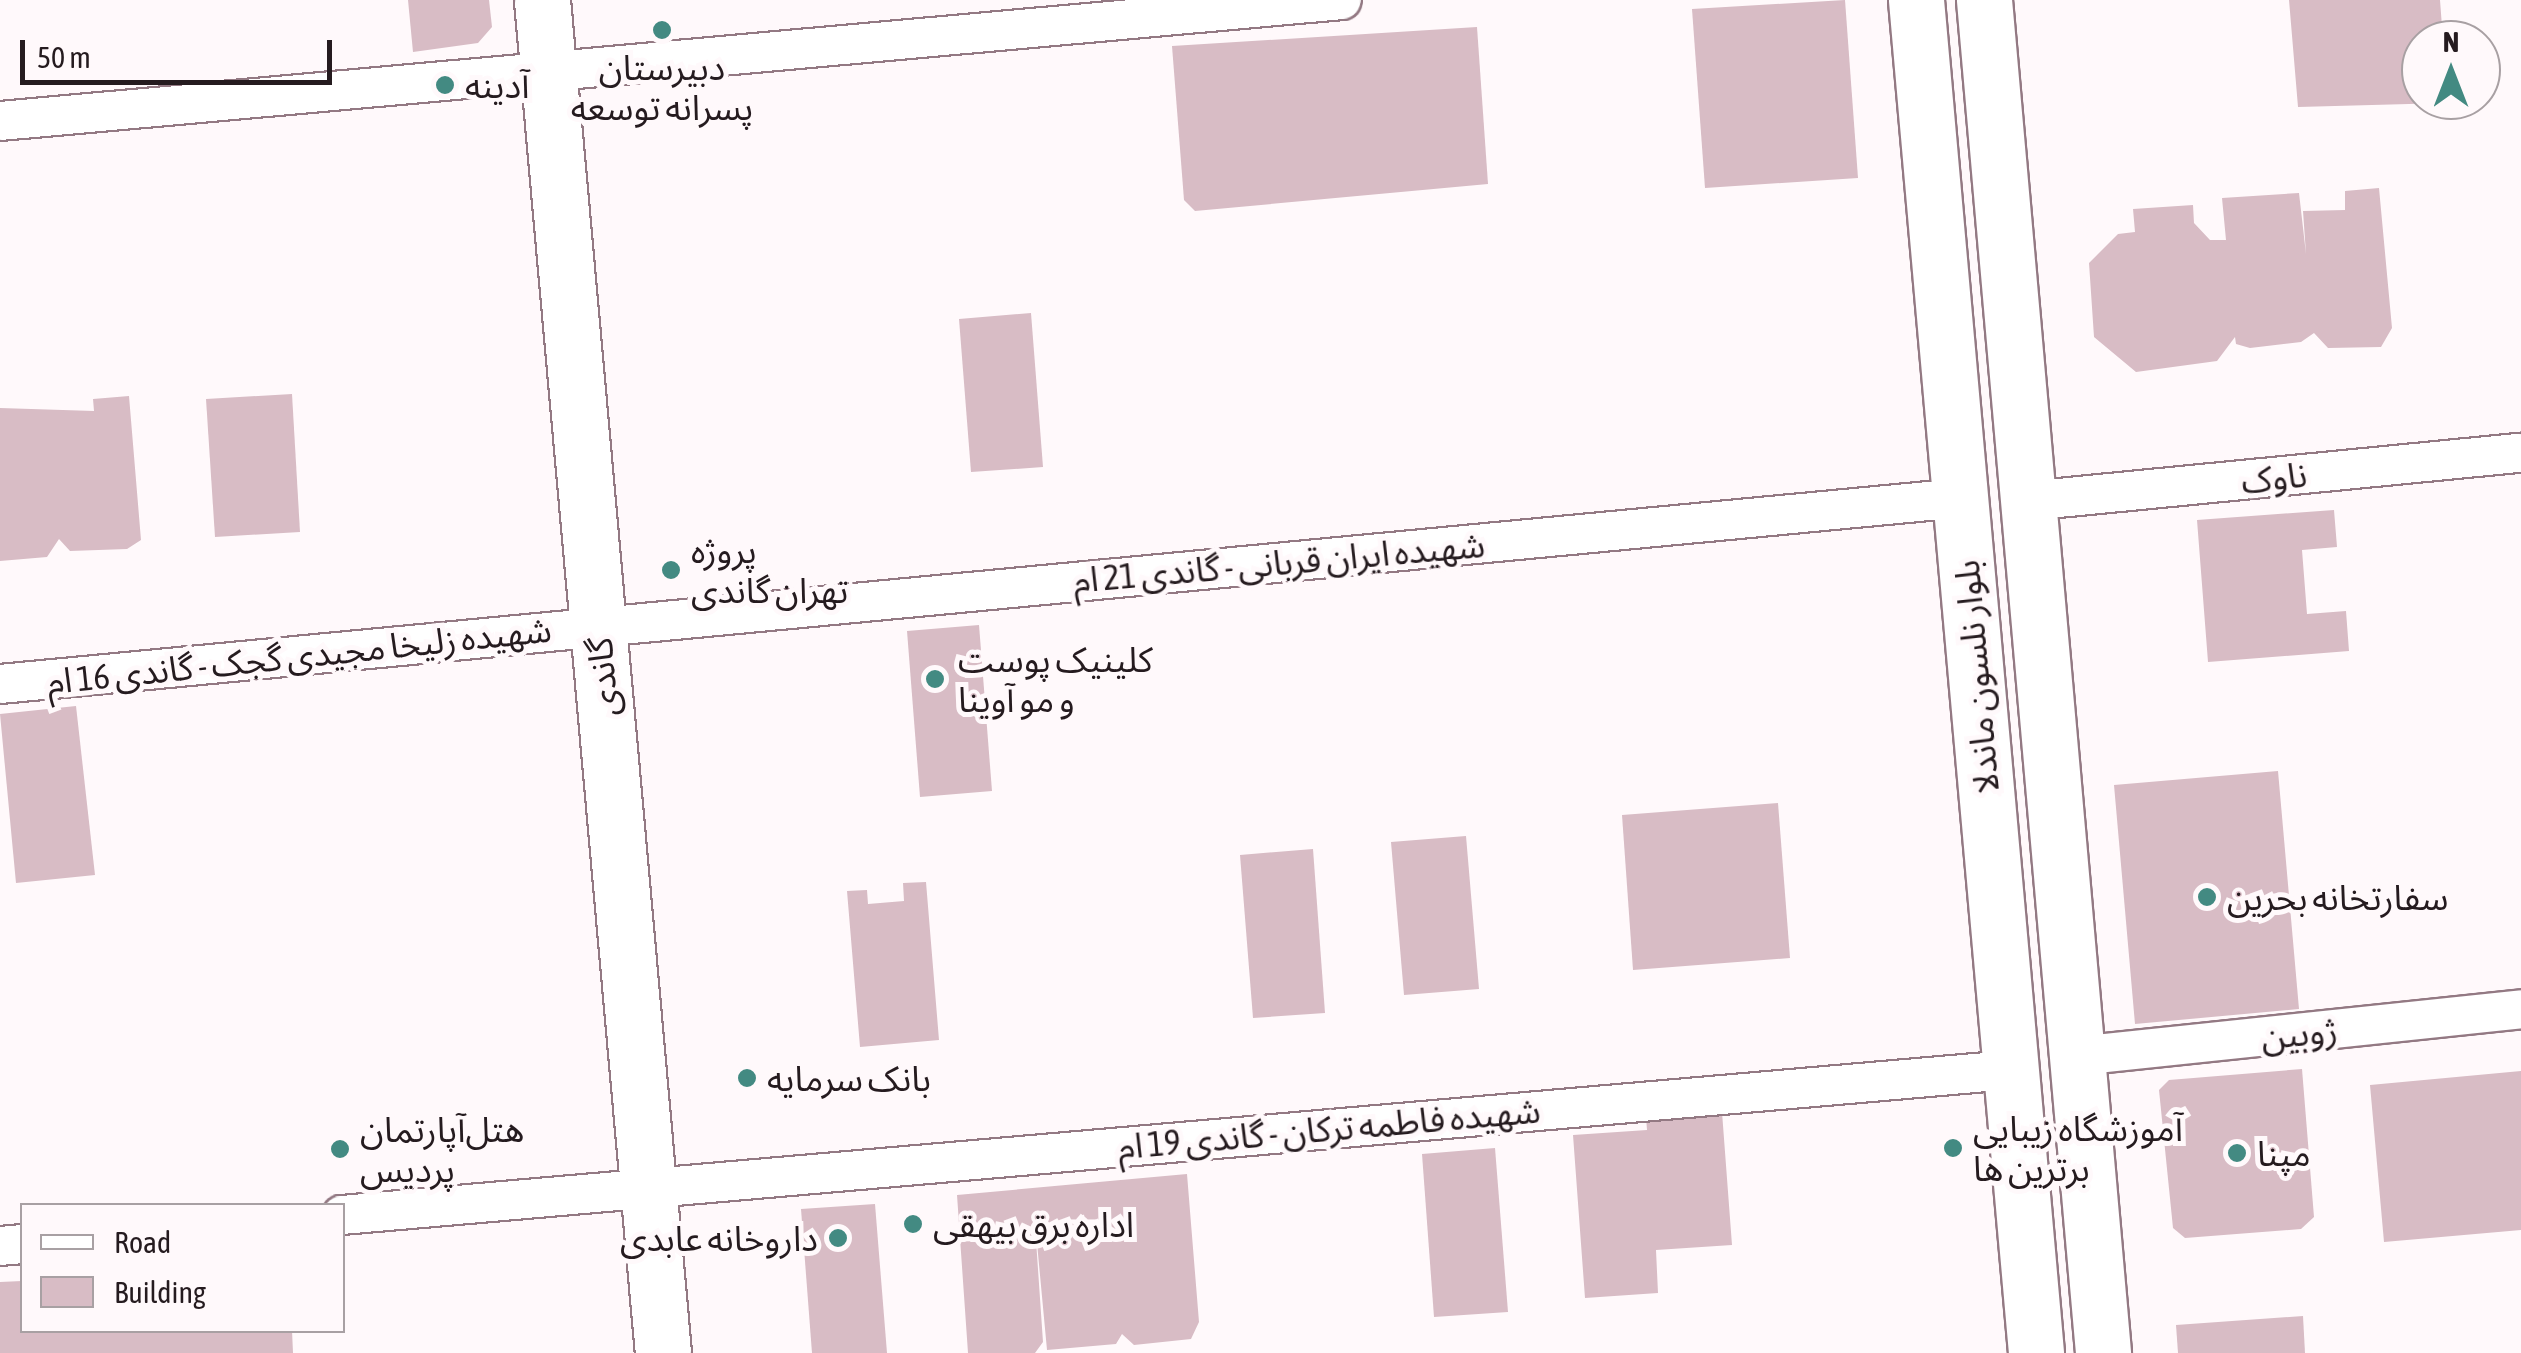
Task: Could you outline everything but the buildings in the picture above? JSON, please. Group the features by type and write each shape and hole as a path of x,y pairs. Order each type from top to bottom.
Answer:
{"main road":[{"name":"گاندی","path":"542,0 663,1353"},
{"name":"بلوار نلسون ماندلا","path":"1916,0 2036,1353"},
{"name":"بلوار نلسون ماندلا","path":"1984,0 2103,1353"}],"street":[{"path":"0,121 1342,0"},
{"name":"ناوک","path":"2028,502 2521,453"},
{"name":"شهیده ایران قربانی - گاندی 21 ام","path":"598,626 1960,498"},
{"name":"شهیده زلیخا مجیدی گجک - گاندی 16 ام","path":"0,684 598,626"},
{"name":"ژوبین","path":"2077,1056 2521,1009"},
{"name":"شهیده فاطمه ترکان - گاندی 19 ام","path":"345,1214 2011,1070"}],"place":[{"name":"دبیرستان پسرانه توسعه","path":"662,30"},
{"name":"آدینه","path":"445,85"},
{"name":"پروژه تهران گاندی","path":"671,570"},
{"name":"کلینیک پوست و مو آوینا","path":"935,679"},
{"name":"سفارتخانه بحرین","path":"2207,897"},
{"name":"بانک سرمایه","path":"747,1078"},
{"name":"آموزشگاه زیبایی برترین ها","path":"1953,1148"},
{"name":"هتل‌آپارتمان پردیس","path":"340,1149"},
{"name":"مپنا","path":"2237,1153"},
{"name":"اداره برق بیهقی","path":"913,1224"},
{"name":"داروخانه عابدی","path":"838,1238"}]}
